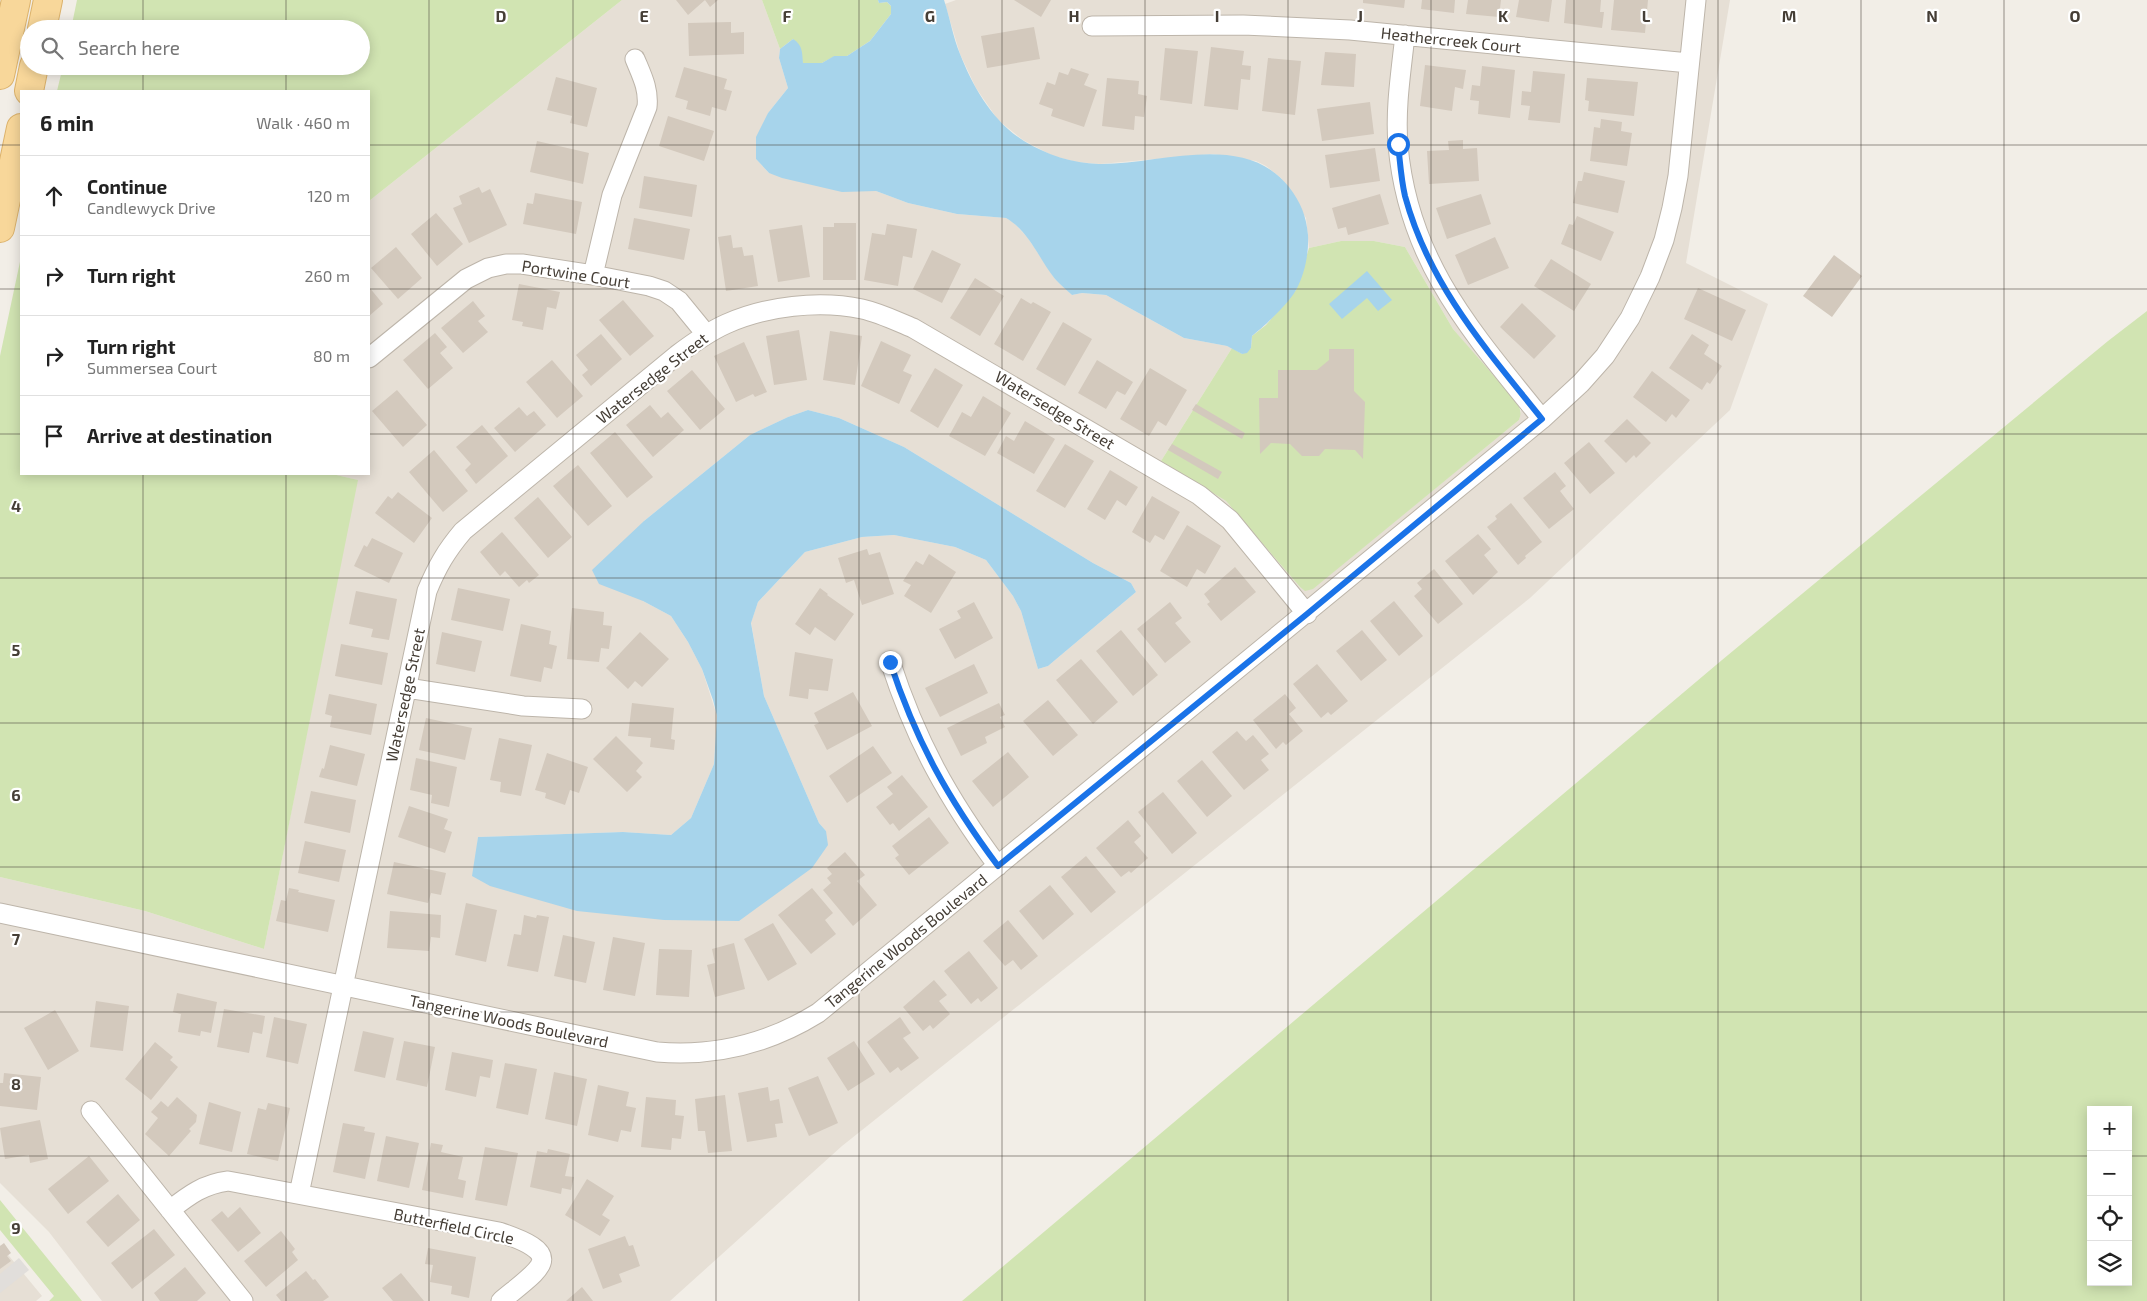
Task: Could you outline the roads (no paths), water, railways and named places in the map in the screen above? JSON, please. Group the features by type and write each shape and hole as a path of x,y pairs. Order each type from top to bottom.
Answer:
{"main road":[{"path":"0,75 16,0"},
{"path":"44,20 48,0"},
{"path":"29,90 32,75"},
{"path":"0,228 20,133"}],"street":[{"name":"Tangerine Woods Boulevard","path":"0,913 342,987 657,1052 692,1054 727,1050 777,1036 818,1013 1307,614 1542,419 1581,383 1605,356 1630,318 1657,260 1672,208 1678,176 1696,0"},
{"name":"Heathercreek Court","path":"1092,26 1243,24 1350,30 1689,63"},
{"path":"1405,36 1398,94 1398,144 1405,196 1421,243 1439,281 1456,309 1542,419"},
{"path":"593,276 612,195 647,107 647,86 635,59"},
{"name":"Portwine Court","path":"370,357 466,279 488,268 506,264 522,264 593,276 649,286 664,291 679,301 706,334"},
{"name":"Watersedge Street","path":"342,987 427,591 445,553 463,531 677,355 706,334 748,315 802,306 834,306 862,309 913,328 1199,495 1236,526 1307,614"},
{"path":"890,662 904,703 936,772 974,833 998,866"},
{"path":"407,688 523,706 582,708"},
{"path":"299,1194 342,987"},
{"path":"91,1111 244,1301"},
{"name":"Butterfield Circle","path":"170,1210 196,1190 213,1183 228,1181 498,1232 531,1244 539,1251 542,1259 540,1267 501,1301"}],"water":[{"path":"878,0 944,0 960,54 971,79 985,103 1013,133 1042,150 1069,160 1099,164 1200,154 1225,155 1249,160 1270,170 1289,187 1297,198 1307,228 1308,249 1306,263 1296,290 1270,320 1252,336 1251,348 1247,353 1242,354 1227,346 1184,338 1106,295 1082,293 1072,295 1055,279 1021,230 1006,218 957,214 908,203 876,191 842,192 782,178 769,173 756,159 756,137 768,113 788,88 779,58 780,49 793,39 800,47 803,63 822,63 834,56 847,56 870,41 891,14 891,6 887,2 879,3"},
{"path":"1367,271 1392,300 1378,311 1367,298 1342,319 1329,304"},
{"path":"808,410 839,418 904,447 1093,563 1131,583 1136,592 1048,666 1038,669 1021,611 1013,596 986,560 955,547 894,535 862,537 805,552 758,602 751,623 764,696 819,823 826,831 828,845 812,868 739,921 664,920 577,911 490,886 472,876 478,837 623,832 671,835 691,818 714,764 717,716 702,669 688,642 671,616 643,601 599,584 592,570 644,521 750,435"}]}
